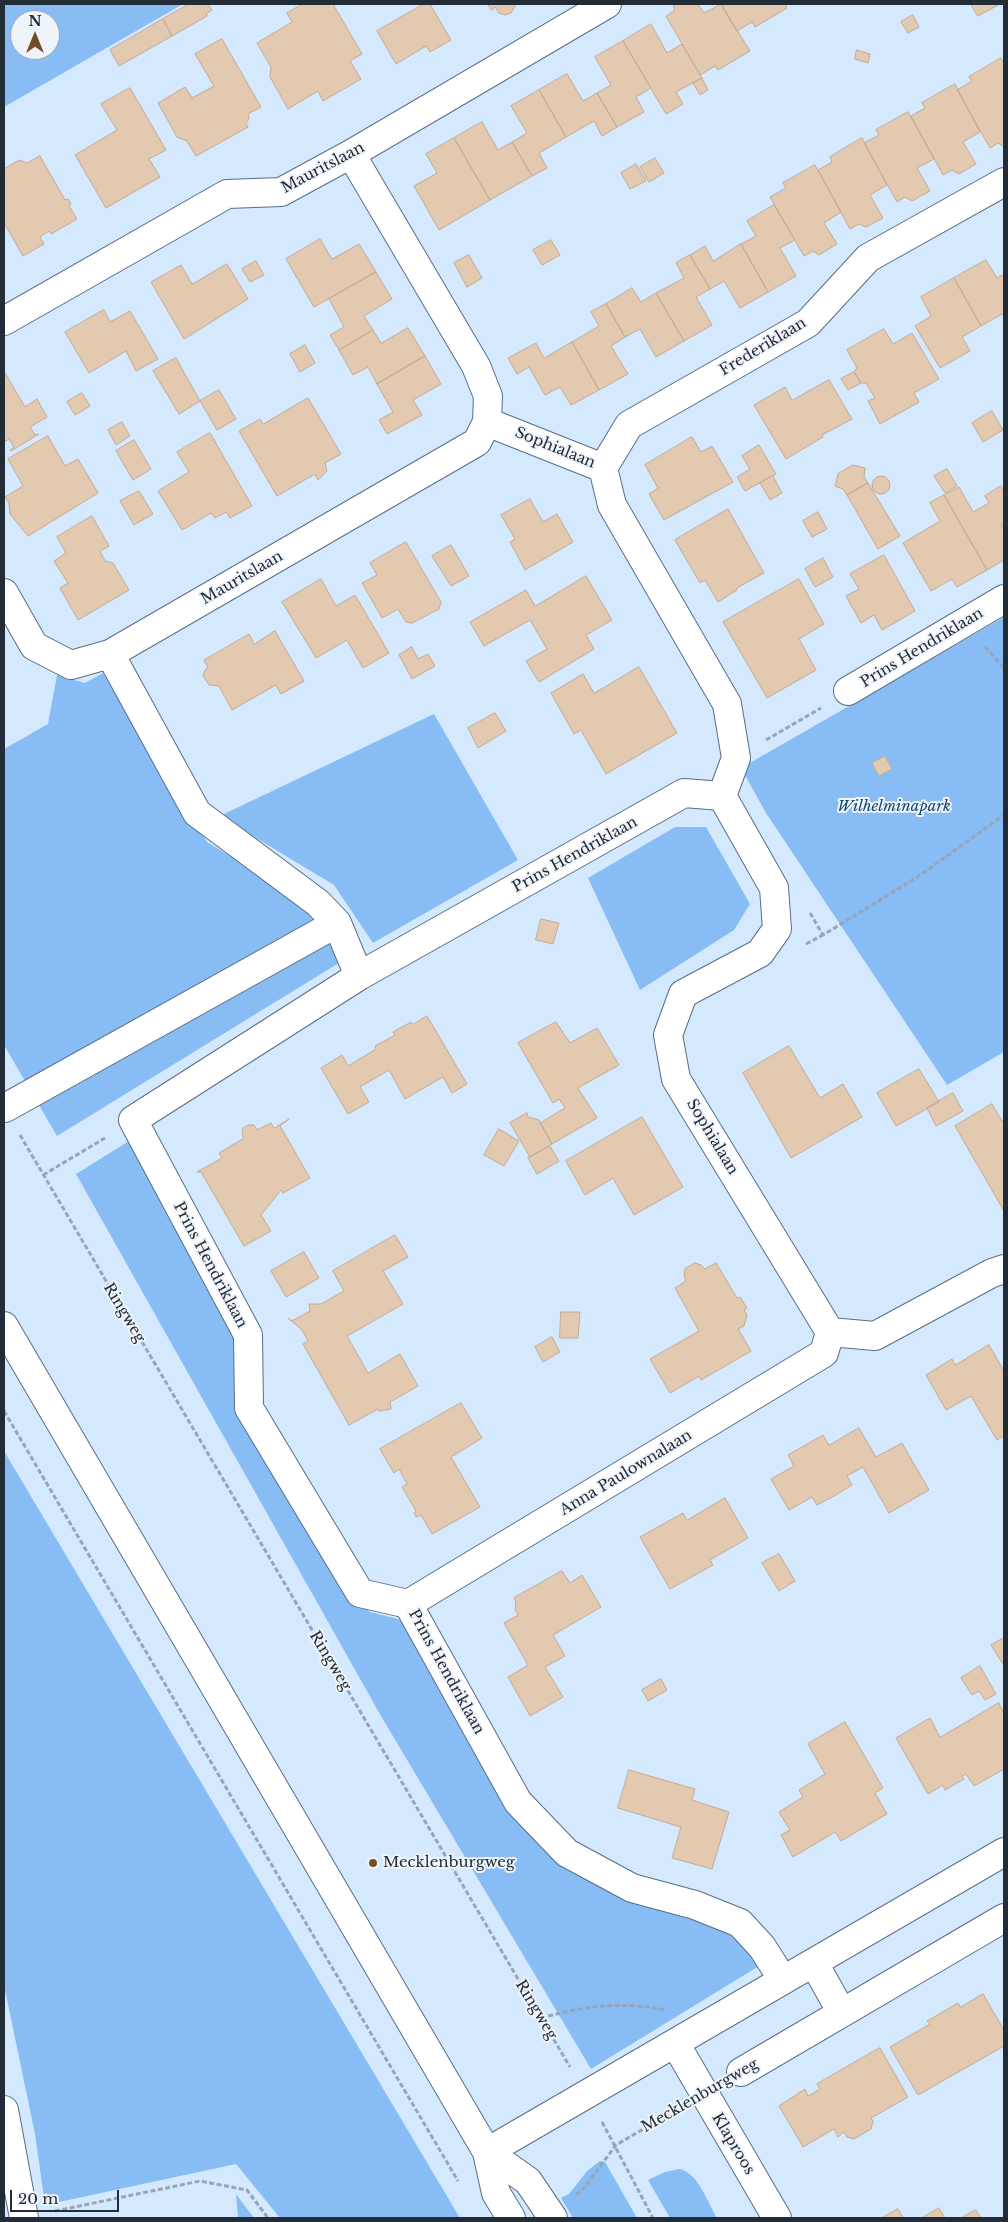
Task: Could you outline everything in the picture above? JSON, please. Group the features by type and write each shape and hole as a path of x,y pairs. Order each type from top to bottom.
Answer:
{"street":[{"name":"Mauritslaan","path":"4,321 227,194 281,192 352,154 607,4"},
{"path":"352,154 476,366 488,396 487,422"},
{"name":"Frederiklaan","path":"603,468 629,425 808,323 868,258 1004,182"},
{"name":"Mauritslaan","path":"4,593 34,646 70,665 110,654 477,442 487,422"},
{"name":"Sophialaan","path":"487,422 603,468 612,505 727,704 736,758"},
{"name":"Prins Hendriklaan","path":"848,692 1004,599"},
{"path":"110,654 198,813 318,903 337,922 359,976"},
{"path":"722,796 736,758"},
{"name":"Prins Hendriklaan","path":"722,796 684,794 359,976 133,1120 248,1335 249,1408 360,1593 408,1604 518,1802 567,1853 632,1888 694,1905 740,1923 762,1947 783,1980"},
{"name":"Sophialaan","path":"722,796 774,888 777,929 760,953 683,994 668,1035 676,1079 830,1332"},
{"path":"5,1108 337,922"},
{"path":"830,1332 875,1336 992,1272 1004,1269"},
{"path":"4,1326 487,2152 496,2193 511,2218"},
{"name":"Anna Paulownalaan","path":"408,1604 824,1353 830,1332"},
{"path":"487,2152 1004,1852"},
{"name":"Mecklenburgweg","path":"741,2072 1004,1918"},
{"path":"814,1963 842,2013"},
{"name":"Klaproos","path":"675,2043 777,2218"},
{"path":"4,2110 37,2215"},
{"path":"487,2152 528,2180 552,2217"}],"path":[{"name":"Prins Hendriklaan","path":"736,758 848,692"},
{"path":"774,888 803,903 823,935 919,876 1004,815"},
{"name":"Ringweg","path":"5,1108 616,2145 653,2218"},
{"path":"43,1175 133,1120"},
{"path":"4,1411 459,2184"},
{"path":"541,2018 576,2009 602,2006 632,2005 667,2010"},
{"name":"Mecklenburgweg","path":"552,2217 585,2187 616,2145 704,2094"},
{"path":"37,2215 200,2181 247,2190 268,2218"}],"green space":[{"path":"4,4 183,4 4,107"},
{"name":"Wilhelminapark","path":"1004,617 1004,1052 947,1085 766,813 741,768"},
{"path":"103,673 207,842 313,907 347,958 57,1136 4,1045 4,749 48,724 57,675 85,683"},
{"path":"434,714 518,860 373,943 334,885 228,821 224,814"},
{"path":"675,827 706,827 750,904 734,930 640,990 588,878"},
{"path":"129,1141 233,1327 243,1412 350,1592 370,1612 406,1621 551,1849 731,1928 759,1966 591,2069 381,1716 76,1174"},
{"path":"4,1451 460,2218 280,2218 236,2164 45,2205 35,2134 4,1985"},
{"path":"600,2161 605,2162 637,2218 573,2218 561,2198 569,2194 587,2171"},
{"path":"680,2169 692,2176 697,2182 717,2218 670,2218 648,2180 665,2172"},
{"path":"236,2194 254,2218 238,2218"}],"building":[{"path":"189,4 208,4 212,10 206,14 207,16 172,36 163,19"},
{"path":"303,4 333,4 362,54 350,61 361,79 323,101 318,91 288,109 270,77 271,67 257,43 292,22 287,13"},
{"path":"424,4 430,4 451,40 430,52 426,46 396,64 377,31"},
{"path":"488,4 516,4 511,13 505,15 499,13 495,7 492,10"},
{"path":"674,4 698,4 704,13 721,4 750,51 718,70 715,66 700,75 666,16 674,11"},
{"path":"721,4 785,4 787,8 755,27 752,22 737,31"},
{"path":"971,4 1000,4 978,16"},
{"path":"913,15 919,27 908,33 901,22"},
{"path":"163,19 172,36 119,66 110,50"},
{"path":"651,24 667,53 682,44 702,78 676,92 683,104 666,114 623,41"},
{"path":"222,39 261,107 248,114 249,119 246,123 248,127 196,156 187,141 177,137 158,103 185,87 192,98 214,86 195,54"},
{"path":"623,41 651,88 636,97 644,112 617,127 597,93 611,85 595,57"},
{"path":"857,50 870,54 868,63 855,59"},
{"path":"1001,58 1004,64 1004,147 998,143 990,148 957,90 972,81 969,77"},
{"path":"567,74 583,101 597,93 617,127 602,136 594,121 566,137 539,90"},
{"path":"702,78 708,90 700,95 693,83"},
{"path":"955,84 980,132 963,142 976,164 959,174 952,170 943,175 911,116 925,108 922,103"},
{"path":"130,88 166,150 149,159 160,177 106,208 75,155 117,130 101,104"},
{"path":"539,90 566,137 539,153 547,168 532,176 512,142 527,133 511,106"},
{"path":"908,112 934,159 917,168 930,191 912,201 905,197 897,202 864,143 879,135 876,130"},
{"path":"482,122 498,150 512,142 532,176 490,200 454,138"},
{"path":"454,138 490,200 439,230 414,186 437,173 426,154"},
{"path":"862,138 887,185 870,195 883,218 866,227 859,224 850,229 818,170 832,162 830,157"},
{"path":"40,156 65,200 68,199 71,204 69,206 77,219 51,234 49,231 40,237 44,244 23,256 4,223 4,169 19,160 27,163"},
{"path":"655,158 664,173 649,182 640,167"},
{"path":"636,164 646,181 630,189 621,173"},
{"path":"815,165 841,212 824,223 837,244 819,255 813,251 804,256 770,197 786,188 783,183"},
{"path":"774,205 795,240 780,248 796,276 768,292 741,244 756,236 747,221"},
{"path":"320,239 332,259 359,244 376,272 314,307 286,259"},
{"path":"551,240 560,255 542,265 533,250"},
{"path":"741,244 768,292 740,308 724,281 710,289 690,255 705,246 713,261"},
{"path":"469,255 482,278 467,287 454,263"},
{"path":"690,255 710,289 696,297 712,325 684,341 656,293 684,278 676,263"},
{"path":"986,260 997,278 1004,274 1004,317 1002,314 981,326 954,278"},
{"path":"256,261 264,275 250,282 242,269"},
{"path":"227,264 248,299 184,339 151,282 181,265 192,284"},
{"path":"376,272 392,299 364,316 373,330 339,350 330,335 344,327 329,299"},
{"path":"954,278 981,326 962,337 970,351 940,368 915,326 931,316 921,297"},
{"path":"632,288 641,302 656,293 684,341 656,357 640,329 625,337 606,304"},
{"path":"606,304 625,337 611,346 628,374 599,390 572,342 599,326 591,312"},
{"path":"104,310 110,322 130,311 158,359 136,371 126,351 89,373 65,332"},
{"path":"408,328 425,356 377,384 368,367 353,375 339,350 373,330 381,343"},
{"path":"884,329 893,344 912,333 939,379 914,393 919,402 880,424 868,401 875,398 866,383 861,383 854,372 857,368 847,350"},
{"path":"572,342 599,390 571,405 560,387 545,395 529,367 517,374 508,358 536,343 544,358"},
{"path":"305,345 315,363 300,372 290,354"},
{"path":"425,356 441,384 413,400 422,415 387,434 379,420 393,412 377,384"},
{"path":"176,358 200,401 179,414 153,371"},
{"path":"4,371 25,407 37,399 47,417 30,427 35,435 39,434 11,451 14,447 9,439 4,442"},
{"path":"854,372 861,383 848,390 841,379"},
{"path":"829,380 852,419 822,435 823,437 786,459 754,405 785,387 792,400"},
{"path":"219,390 236,419 217,430 200,401"},
{"path":"82,393 90,406 75,415 67,402"},
{"path":"308,398 341,454 325,463 327,471 318,480 315,474 277,496 239,431 260,419 263,424"},
{"path":"992,411 1003,430 983,442 972,423"},
{"path":"122,422 130,436 116,445 108,430"},
{"path":"210,433 252,506 230,518 226,512 215,518 211,513 182,530 158,491 189,472 177,452"},
{"path":"48,436 65,466 78,459 98,493 28,536 10,514 9,503 5,497 23,486 8,459"},
{"path":"692,437 701,452 712,446 733,482 664,520 649,494 658,488 645,465"},
{"path":"134,440 151,469 133,480 116,451"},
{"path":"759,445 776,474 745,491 737,477 750,469 742,456"},
{"path":"853,465 865,468 864,477 868,483 847,495 843,489 835,486 838,474"},
{"path":"947,469 957,486 945,493 934,476"},
{"path":"773,476 782,493 770,500 760,483"},
{"path":"881,476 887,479 890,485 887,491 881,494 875,491 872,485 875,479"},
{"path":"868,483 900,536 878,549 847,495"},
{"path":"1001,486 1004,491 1004,523 1001,524 1004,530 1004,560 987,570 944,495 959,487 973,512 989,503 985,496"},
{"path":"139,491 153,514 134,525 120,501"},
{"path":"944,495 987,570 957,587 952,579 931,591 903,543 940,521 930,503"},
{"path":"530,499 543,522 557,514 573,542 525,570 510,542 515,539 501,515"},
{"path":"728,509 764,573 737,588 737,590 718,602 705,580 700,583 675,540"},
{"path":"818,512 827,529 812,537 803,521"},
{"path":"92,516 109,546 100,551 105,561 113,563 129,590 78,620 60,588 68,583 54,561 66,553 57,537"},
{"path":"406,542 441,602 439,609 412,623 406,622 398,609 382,618 362,583 377,575 370,563"},
{"path":"451,545 469,576 451,586 432,556"},
{"path":"884,555 915,611 882,630 874,615 861,623 846,596 859,589 850,574"},
{"path":"823,558 833,577 815,587 805,569"},
{"path":"586,576 612,620 586,635 594,649 539,682 526,661 547,649 530,620 484,646 470,622 526,590 535,606"},
{"path":"321,579 336,606 355,595 389,653 363,668 347,640 316,658 282,602"},
{"path":"799,579 824,624 799,639 816,670 767,698 723,622"},
{"path":"275,631 304,681 281,694 276,685 232,710 219,686 209,685 203,676 208,668 204,660 249,634 254,644"},
{"path":"412,647 418,659 428,654 435,666 412,679 399,655"},
{"path":"639,667 677,733 606,774 581,730 574,734 551,693 583,674 594,693"},
{"path":"495,713 506,731 478,748 468,728"},
{"path":"885,756 892,769 879,776 872,763"},
{"path":"541,919 559,923 553,944 536,940"},
{"path":"427,1016 467,1084 452,1093 443,1077 405,1099 389,1070 360,1087 369,1102 348,1114 321,1068 342,1055 348,1066 376,1049 375,1046 395,1035 393,1032"},
{"path":"556,1022 570,1043 597,1028 619,1065 578,1088 597,1118 552,1144 540,1123 565,1108 559,1099 553,1103 518,1043"},
{"path":"789,1046 820,1098 843,1084 862,1117 791,1158 743,1073"},
{"path":"919,1069 939,1102 896,1126 877,1093"},
{"path":"953,1093 963,1111 936,1126 927,1108"},
{"path":"992,1104 1002,1121 1004,1120 1004,1211 955,1126"},
{"path":"527,1113 528,1117 539,1120 552,1144 530,1157 510,1123"},
{"path":"642,1117 683,1187 634,1215 613,1178 585,1195 566,1161"},
{"path":"289,1119 280,1126 310,1178 283,1193 281,1190 261,1215 271,1231 244,1246 201,1172 197,1172 222,1158 219,1153 244,1138 242,1134 243,1128 248,1125 254,1125 257,1130 271,1123 274,1128"},
{"path":"499,1129 519,1141 504,1166 484,1155"},
{"path":"550,1146 559,1161 537,1174 528,1158"},
{"path":"395,1235 408,1257 383,1271 403,1304 347,1336 368,1373 400,1354 418,1386 390,1402 391,1409 379,1411 378,1409 349,1425 303,1344 308,1341 302,1330 288,1318 292,1321 310,1311 309,1304 321,1304 344,1291 333,1271"},
{"path":"304,1252 319,1278 286,1297 271,1271"},
{"path":"695,1263 705,1269 716,1263 737,1298 740,1297 747,1308 744,1310 747,1315 744,1326 738,1329 751,1351 701,1380 699,1376 670,1393 650,1359 699,1331 675,1288 686,1281 685,1269"},
{"path":"561,1312 580,1312 578,1338 560,1338"},
{"path":"552,1337 560,1352 543,1362 535,1347"},
{"path":"989,1345 1004,1371 1004,1436 997,1440 971,1396 946,1410 926,1375 952,1359 955,1365"},
{"path":"461,1403 482,1438 451,1457 480,1507 432,1534 421,1515 416,1517 414,1513 416,1511 402,1487 407,1484 399,1469 394,1473 380,1449"},
{"path":"859,1428 876,1457 902,1443 929,1490 889,1513 863,1467 847,1476 852,1485 834,1496 817,1505 812,1497 789,1510 771,1479 794,1466 788,1455 823,1435 829,1445"},
{"path":"725,1498 748,1538 710,1560 713,1565 670,1589 640,1537 683,1513 687,1520"},
{"path":"779,1554 795,1581 779,1591 762,1563"},
{"path":"562,1571 570,1583 582,1575 601,1607 553,1635 565,1656 545,1667 563,1697 530,1716 508,1677 528,1665 504,1623 518,1615 515,1609 516,1602 514,1598"},
{"path":"1004,1638 1004,1662 1002,1663 991,1645"},
{"path":"980,1666 996,1694 985,1700 979,1691 972,1695 961,1678"},
{"path":"661,1679 667,1690 648,1701 642,1690"},
{"path":"999,1703 1004,1714 1004,1769 974,1786 966,1774 962,1776 964,1779 945,1790 943,1785 928,1794 896,1738 930,1718 940,1737"},
{"path":"845,1722 883,1788 875,1793 887,1814 841,1841 835,1832 793,1857 781,1835 790,1830 779,1812 803,1797 799,1790 825,1774 808,1744"},
{"path":"629,1770 695,1789 692,1800 729,1812 712,1869 672,1858 681,1827 618,1808"},
{"path":"983,1994 1004,2030 1004,2046 918,2095 890,2047 930,2024 927,2021 958,2003 960,2007"},
{"path":"880,2048 908,2097 871,2118 873,2121 871,2129 854,2139 847,2137 844,2132 838,2137 834,2129 803,2147 779,2106 805,2089 808,2096 820,2089 817,2084"},
{"path":"939,2208 945,2218 922,2218"},
{"path":"898,2209 903,2218 882,2218"},
{"path":"976,2210 981,2218 961,2218"}],"place":[{"name":"Mecklenburgweg","path":"373,1863"}]}
